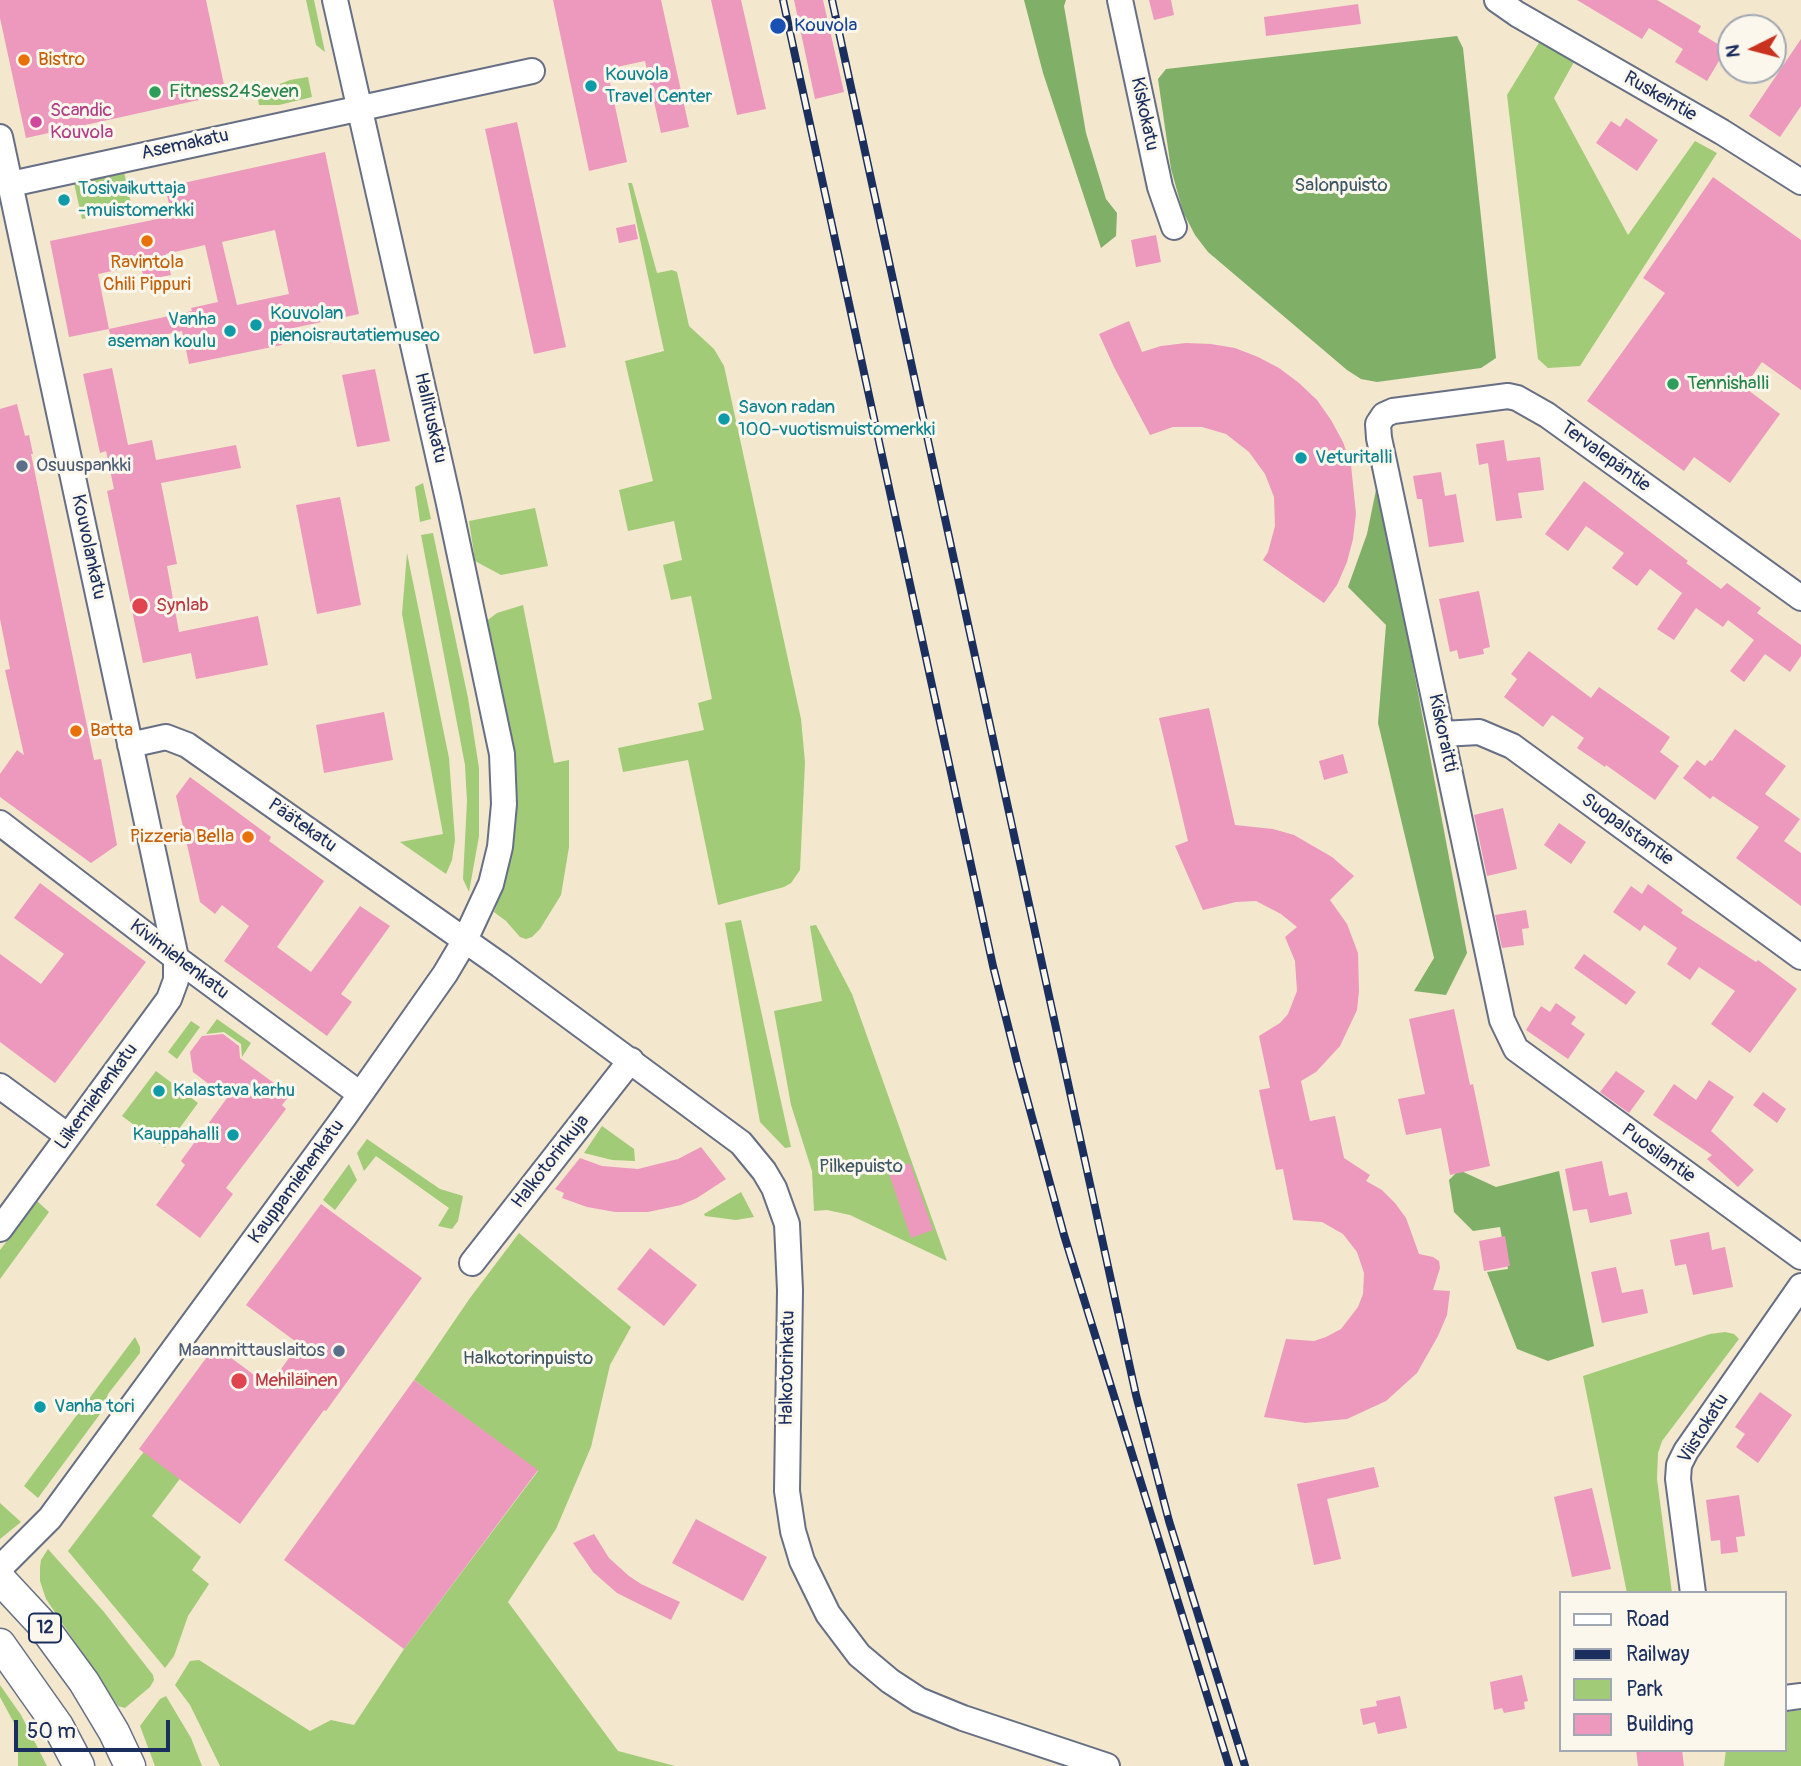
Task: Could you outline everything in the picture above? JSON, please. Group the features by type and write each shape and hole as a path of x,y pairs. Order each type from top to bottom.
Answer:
{"main road":[{"name":"12","path":"0,1578 40,1622 84,1682 114,1732 130,1766"},
{"name":"12","path":"0,1644 58,1726 79,1766"}],"street":[{"name":"Hallituskatu","path":"335,0 449,499 502,754"},
{"name":"Kiskokatu","path":"1120,0 1160,187 1174,226"},
{"name":"Ruskeintie","path":"1507,7 1722,132 1801,182"},
{"name":"Asemakatu","path":"10,184 533,71"},
{"name":"Kouvolankatu","path":"0,137 176,958"},
{"name":"Tervalepäntie","path":"1384,415 1393,411 1508,396 1517,398 1547,415 1801,598"},
{"name":"Kiskoraitti","path":"1384,415 1378,424 1379,438 1502,1020 1516,1049"},
{"name":"Suopalstantie","path":"1442,734 1479,732 1512,746 1801,957"},
{"name":"Päätekatu","path":"130,745 166,737 187,745 464,942"},
{"name":"Kauppamiehenkatu","path":"0,1568 50,1518 360,1094 464,942 491,884 500,847 504,804 502,754"},
{"name":"Kivimiehenkatu","path":"0,823 360,1094"},
{"name":"Halkotorinkatu","path":"464,942 631,1060 741,1143 764,1171 782,1205 789,1243 786,1473 789,1513 807,1575 841,1633 875,1670 919,1700 963,1718 1107,1766"},
{"name":"Liikemiehenkatu","path":"0,1229 169,999 176,981 176,958"},
{"name":"Puosilantie","path":"1516,1049 1801,1257"},
{"name":"Halkotorinkuja","path":"472,1263 631,1060"},
{"path":"0,1086 68,1136"},
{"name":"Viistokatu","path":"1693,1591 1678,1479 1679,1465 1686,1451 1801,1286"}],"green space":[{"path":"306,0 314,0 325,52 316,45"},
{"path":"1024,0 1066,0 1064,6 1086,133 1106,199 1117,213 1116,236 1101,248 1043,73"},
{"name":"Salonpuisto","path":"1457,36 1463,48 1496,358 1481,368 1377,382 1361,379 1208,252 1195,235 1183,212 1171,169 1158,79 1166,69"},
{"path":"1540,41 1574,62 1554,98 1628,235 1695,141 1717,153 1580,366 1548,368 1538,359 1507,95"},
{"path":"308,77 312,97 279,105 259,105 257,93 290,80"},
{"path":"124,172 132,208 82,219 74,183"},
{"path":"628,183 632,183 657,273 672,270 677,272 689,326 714,349 724,366 801,719 805,762 800,870 791,883 784,887 718,905 688,760 623,772 618,748 704,730 698,703 712,699 691,596 671,600 663,565 682,560 674,521 628,531 619,490 653,481 625,361 664,351"},
{"path":"1378,480 1467,953 1446,995 1414,991 1434,958 1378,723 1386,625 1348,587 1367,534"},
{"path":"423,483 431,519 420,522 415,487"},
{"path":"535,508 548,566 501,575 475,561 469,521"},
{"path":"433,533 468,698 479,768 479,836 469,892 463,879 467,801 465,765 421,535"},
{"path":"407,553 449,758 455,840 452,860 446,874 400,842 443,834 402,614"},
{"path":"523,605 554,763 569,760 569,847 561,895 540,929 526,939 520,937 494,912 503,887 485,622 497,613"},
{"path":"741,920 791,1147 785,1148 760,1122 725,923"},
{"name":"Pilkepuisto","path":"816,925 852,994 947,1261 850,1215 827,1210 814,1211 812,1171 791,1105 774,1011 822,1001 810,926"},
{"path":"217,1019 251,1043 242,1057 241,1044 224,1032 206,1034"},
{"path":"191,1021 200,1027 177,1059 168,1052"},
{"path":"156,1071 198,1103 165,1148 122,1116"},
{"path":"602,1126 634,1149 635,1161 612,1160 584,1153"},
{"path":"367,1139 440,1189 463,1196 458,1221 452,1229 438,1226 449,1208 376,1156 364,1171 357,1153"},
{"path":"349,1164 357,1180 335,1210 323,1200"},
{"path":"1459,1170 1496,1187 1559,1171 1594,1346 1548,1361 1517,1349 1487,1272 1508,1269 1500,1227 1473,1231 1454,1212 1449,1180"},
{"path":"741,1192 754,1217 736,1220 705,1216 704,1214"},
{"path":"37,1201 49,1212 0,1279 0,1250"},
{"name":"Halkotorinpuisto","path":"519,1233 631,1327 610,1365 591,1447 556,1529 508,1602 618,1751 675,1766 220,1766 190,1705 175,1685 190,1661 199,1660 310,1731 331,1720 354,1725 404,1649 538,1471 414,1380"},
{"path":"1725,1332 1734,1334 1739,1339 1662,1441 1658,1453 1657,1479 1672,1591 1627,1591 1583,1376 1710,1334"},
{"path":"135,1337 140,1353 108,1394 103,1410 38,1498 24,1486"},
{"path":"146,1449 182,1476 152,1516 201,1557 192,1570 209,1584 188,1616 174,1656 165,1668 68,1551"},
{"path":"0,1503 21,1522 0,1539"},
{"path":"48,1549 104,1612 153,1675 154,1680 150,1687 125,1708 118,1706 46,1599 40,1581 40,1567"},
{"path":"0,1685 21,1715 47,1766 18,1766 14,1723 0,1697"},
{"path":"166,1696 191,1738 202,1766 155,1766 140,1726 160,1699"},
{"path":"1801,1710 1801,1766 1724,1766 1726,1752 1787,1752 1787,1712"}],"building":[{"path":"0,0 206,0 226,94 26,138 0,18"},
{"path":"553,0 661,0 689,127 661,133 645,61 607,69 627,162 589,171"},
{"path":"711,0 741,0 766,109 737,115"},
{"path":"794,0 823,0 844,92 815,99"},
{"path":"1149,0 1171,0 1174,15 1154,20"},
{"path":"1577,0 1657,0 1701,26 1698,32 1717,44 1717,64 1707,81 1675,62 1683,49 1649,28 1642,39"},
{"path":"1358,4 1361,24 1266,36 1264,17"},
{"path":"1801,39 1801,106 1780,137 1749,116 1771,84 1787,84 1787,60"},
{"path":"1626,118 1658,140 1637,171 1596,143 1611,121 1620,127"},
{"path":"517,122 566,347 534,354 485,129"},
{"path":"325,152 359,314 279,331 282,345 189,364 182,331 112,346 109,329 69,337 50,241 172,216 165,187","holes":["275,230 289,294 237,305 222,242","205,245 218,302 191,308 192,311 109,329 98,274 141,265 144,280 171,275 166,254"]},
{"path":"1713,177 1801,240 1801,390 1762,362 1744,387 1780,414 1730,483 1694,457 1684,471 1587,401 1665,293 1643,278"},
{"path":"635,224 638,239 619,243 616,228"},
{"path":"1156,235 1161,262 1136,267 1131,240"},
{"name":"Veturitalli","path":"1129,321 1142,352 1186,343 1211,344 1235,348 1258,357 1299,383 1317,400 1331,420 1351,465 1356,514 1347,562 1337,585 1324,603 1263,560 1275,526 1274,497 1265,474 1249,452 1226,434 1202,427 1173,427 1150,435 1099,334"},
{"path":"112,368 128,445 152,440 156,460 236,445 241,468 161,483 177,564 167,566 179,632 258,616 268,665 196,679 191,653 143,663 107,491 114,489 106,451 100,453 83,374"},
{"path":"375,369 390,441 357,447 342,375"},
{"path":"17,404 25,436 29,435 94,760 101,759 117,845 91,863 0,797 0,774 17,750 24,755 5,670 10,669 0,619 0,409"},
{"path":"1504,440 1507,461 1540,457 1544,490 1518,493 1522,518 1496,521 1488,463 1479,465 1476,444"},
{"path":"1441,472 1445,496 1456,494 1464,542 1429,547 1422,499 1417,499 1413,476"},
{"path":"1584,481 1721,589 1727,583 1761,608 1757,613 1801,645 1801,656 1790,672 1765,654 1744,682 1730,671 1754,640 1728,620 1723,627 1696,608 1674,640 1657,629 1682,593 1650,569 1637,586 1612,568 1624,553 1586,526 1568,551 1545,534"},
{"path":"340,497 361,605 317,614 296,505"},
{"path":"1479,591 1490,647 1483,649 1484,654 1459,659 1457,650 1450,652 1439,599"},
{"path":"1529,651 1591,698 1599,687 1670,737 1660,752 1679,766 1655,800 1577,748 1584,738 1552,715 1543,727 1504,697 1517,679 1511,674"},
{"path":"1209,708 1235,825 1273,829 1294,835 1332,857 1354,876 1330,900 1347,924 1358,953 1357,1010 1340,1046 1316,1072 1301,1081 1310,1121 1335,1116 1344,1158 1370,1175 1366,1181 1382,1190 1395,1203 1406,1218 1419,1254 1439,1261 1440,1268 1433,1290 1450,1291 1447,1315 1417,1373 1386,1401 1347,1419 1305,1423 1264,1417 1286,1339 1314,1341 1341,1329 1358,1307 1363,1294 1364,1273 1357,1252 1343,1234 1322,1222 1293,1220 1283,1169 1276,1170 1259,1090 1270,1088 1259,1036 1280,1023 1288,1014 1297,991 1295,961 1285,937 1297,927 1281,914 1256,901 1236,902 1203,910 1175,846 1188,841 1159,718"},
{"path":"384,712 393,760 324,773 316,725"},
{"path":"1735,729 1786,766 1765,794 1800,819 1784,841 1801,853 1801,906 1736,858 1759,827 1713,796 1710,799 1683,778 1697,760 1705,766 1712,761"},
{"path":"1343,754 1348,773 1324,780 1319,761"},
{"path":"190,777 271,837 269,841 324,881 277,947 311,972 360,906 390,926 341,994 352,1002 327,1036 224,961 249,926 222,905 215,914 200,902 176,796"},
{"path":"1503,808 1517,869 1487,876 1474,815"},
{"path":"1559,823 1586,842 1571,864 1544,845"},
{"path":"40,883 146,962 55,1083 0,1042 0,954 41,984 64,954 14,918"},
{"path":"1648,884 1683,910 1681,913 1756,962 1758,960 1797,989 1750,1053 1711,1024 1735,991 1699,967 1690,980 1667,964 1677,948 1644,925 1640,931 1613,912 1631,886 1642,894"},
{"path":"1526,910 1529,928 1522,929 1524,945 1502,948 1495,915"},
{"path":"1584,954 1636,992 1626,1005 1574,968"},
{"path":"1556,1003 1576,1017 1571,1024 1585,1034 1568,1059 1526,1030 1541,1006 1550,1012"},
{"path":"1454,1009 1490,1166 1450,1175 1441,1128 1406,1135 1398,1099 1425,1094 1409,1019"},
{"name":"Kauppahalli","path":"223,1034 239,1046 240,1058 290,1095 282,1105 286,1109 226,1188 233,1194 200,1238 156,1205 185,1165 181,1161 227,1098 193,1072 190,1052 202,1036"},
{"path":"1616,1071 1645,1091 1629,1113 1600,1092"},
{"path":"1709,1080 1734,1097 1711,1131 1754,1170 1738,1187 1707,1159 1712,1155 1653,1115 1674,1084 1696,1100"},
{"path":"1763,1092 1786,1109 1777,1123 1753,1105"},
{"path":"701,1147 726,1179 681,1205 648,1212 615,1212 587,1207 562,1198 564,1193 555,1189 580,1158 602,1166 638,1169 678,1159"},
{"path":"1602,1161 1609,1196 1627,1192 1632,1214 1590,1223 1587,1209 1573,1211 1565,1169"},
{"path":"910,1163 933,1230 911,1238 888,1171"},
{"path":"321,1204 422,1278 240,1524 139,1449 215,1346 269,1386 299,1344 246,1305"},
{"path":"1709,1232 1712,1250 1725,1247 1733,1287 1693,1295 1686,1264 1675,1266 1670,1240"},
{"path":"1505,1236 1510,1266 1484,1271 1479,1241"},
{"path":"650,1248 697,1285 664,1326 617,1289"},
{"path":"1616,1267 1622,1293 1643,1289 1648,1313 1602,1323 1591,1272"},
{"path":"414,1380 538,1470 404,1649 284,1560"},
{"path":"1760,1392 1792,1415 1758,1463 1736,1447 1745,1434 1735,1427"},
{"path":"1374,1467 1379,1487 1327,1499 1341,1559 1314,1565 1297,1484"},
{"path":"1592,1488 1611,1569 1572,1577 1554,1497"},
{"path":"1739,1495 1745,1536 1736,1537 1738,1552 1721,1554 1720,1540 1711,1541 1706,1500"},
{"path":"696,1519 767,1557 743,1601 672,1563"},
{"path":"594,1534 609,1558 629,1576 680,1602 671,1620 617,1593 593,1572 573,1543"},
{"path":"1522,1675 1528,1701 1524,1702 1525,1709 1504,1713 1502,1708 1494,1710 1490,1682"},
{"path":"1400,1696 1407,1728 1378,1734 1375,1722 1363,1725 1360,1709 1377,1706 1376,1701"},
{"path":"1636,1752 1682,1752 1684,1766 1638,1766"}],"railway":[{"path":"783,0 993,966 1017,1062 1064,1235 1229,1766"},
{"path":"832,0 1136,1395 1169,1521 1245,1766"}],"place":[{"name":"Kouvola","path":"778,26"},
{"name":"Bistro","path":"24,60"},
{"name":"Kouvola Travel Center","path":"591,86"},
{"name":"Fitness24Seven","path":"155,92"},
{"name":"Scandic Kouvola","path":"36,122"},
{"name":"Tosivaikuttaja -muistomerkki","path":"64,200"},
{"name":"Ravintola Chili Pippuri","path":"147,241"},
{"name":"Kouvolan pienoisrautatiemuseo","path":"256,325"},
{"name":"Vanha aseman koulu","path":"230,331"},
{"name":"Tennishalli","path":"1673,384"},
{"name":"Savon radan 100-vuotismuistomerkki","path":"724,419"},
{"name":"Veturitalli","path":"1301,458"},
{"name":"Osuuspankki","path":"22,466"},
{"name":"Synlab","path":"140,606"},
{"name":"Batta","path":"76,731"},
{"name":"Pizzeria Bella","path":"248,837"},
{"name":"Kalastava karhu","path":"159,1091"},
{"name":"Kauppahalli","path":"233,1135"},
{"name":"Maanmittauslaitos","path":"339,1351"},
{"name":"Mehiläinen","path":"239,1381"},
{"name":"Vanha tori","path":"40,1407"}]}
